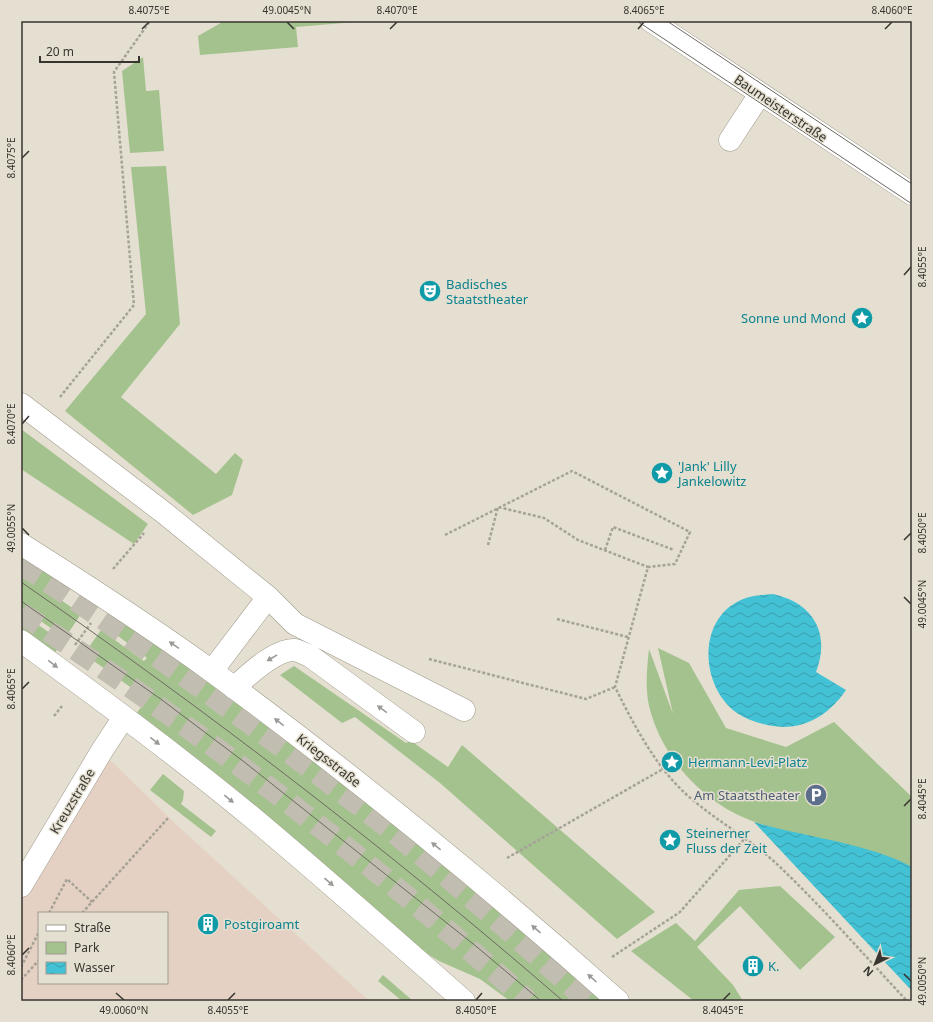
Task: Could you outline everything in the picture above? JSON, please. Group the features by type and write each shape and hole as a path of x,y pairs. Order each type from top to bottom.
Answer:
{"main road":[{"name":"Baumeisterstraße","path":"651,21 912,194"},
{"path":"730,140 760,94"},
{"path":"21,404 163,512 268,597 295,624 464,710"},
{"name":"Kriegsstraße","path":"21,544 212,671 343,772 477,879 618,1001"},
{"path":"212,671 268,597"},
{"path":"21,641 124,717 258,822 334,886 464,1001"},
{"path":"234,688 253,670 279,654 295,650 310,656 414,732"},
{"name":"Kreuzstraße","path":"21,886 103,749 124,717"}],"path":[{"path":"42,419 134,305 114,72 150,21"},
{"path":"445,535 498,507 572,471 690,532 675,564 648,567 578,540 544,518 498,507"},
{"path":"488,545 498,507"},
{"path":"86,586 108,574 163,512"},
{"path":"605,550 613,527 674,550"},
{"path":"648,567 615,687 629,716 662,769 687,795 746,837 780,866 907,1001"},
{"path":"557,619 628,637"},
{"path":"425,658 586,699 615,687"},
{"path":"507,858 662,769"},
{"path":"83,912 170,817"},
{"path":"609,960 680,912 746,837"},
{"path":"50,912 67,879 92,902"},
{"path":"21,967 38,934"},
{"path":"21,980 38,961"}],"shaded area":[{"path":"110,760 179,827 369,1001 21,1001 21,898"}],"green space":[{"path":"224,21 367,21 296,27 298,47 200,55 198,36"},
{"path":"143,57 146,91 159,90 164,151 130,153 122,71"},
{"path":"166,166 180,324 121,397 216,474 235,453 243,460 232,495 193,515 65,411 146,314 131,167"},
{"path":"21,429 148,524 134,544 21,469"},
{"path":"21,553 71,586 61,600 81,614 65,638 22,608 21,609"},
{"path":"21,613 63,642 54,654 21,631"},
{"path":"115,613 363,797 604,1001 510,1001 480,979 439,961 413,945 136,714 147,699 84,654 101,630 144,661 147,658 105,626"},
{"path":"658,648 689,663 726,728 786,747 834,722 912,797 912,867 885,857 795,835 765,826 736,814 719,804 702,791 675,761 664,744 655,725 649,706 647,670 649,649 673,714"},
{"path":"294,666 406,743 411,741 448,767 462,745 655,912 617,939 440,783 355,717 342,723 280,675"},
{"path":"163,774 184,791 181,804 216,831 211,837 150,790"},
{"path":"780,886 835,937 800,970 740,906 697,947 733,985 743,1001 694,1001 631,951 676,923 695,941 739,890"},
{"path":"383,975 413,1001 402,1001 378,981"}],"water":[{"path":"773,594 787,598 799,604 808,612 820,633 820,658 816,672 846,690 834,705 819,717 793,726 783,727 765,725 737,713 724,701 715,686 710,669 708,652 711,635 718,619 730,607 746,598"},
{"path":"754,822 856,846 895,859 912,867 912,991"}],"tunnel":[{"path":"21,564 64,592 190,680 355,802 444,874 588,1001"},
{"path":"21,613 153,703 282,797 407,896 528,1001"}],"tram line":[{"path":"637,21 912,204"},
{"path":"667,21 912,184"},
{"path":"21,582 161,681 298,784 498,945 563,1001"},
{"path":"21,601 162,700 243,761 477,947 541,1001"}],"place":[{"name":"Badisches Staatstheater","path":"430,291"},
{"name":"Sonne und Mond","path":"862,318"},
{"name":"'Jank' Lilly Jankelowitz","path":"662,473"},
{"name":"Hermann-Levi-Platz","path":"672,762"},
{"name":"Am Staatstheater","path":"816,795"},
{"name":"Steinerner Fluss der Zeit","path":"670,840"},
{"name":"Postgiroamt","path":"208,924"},
{"name":"K.","path":"753,966"}]}
